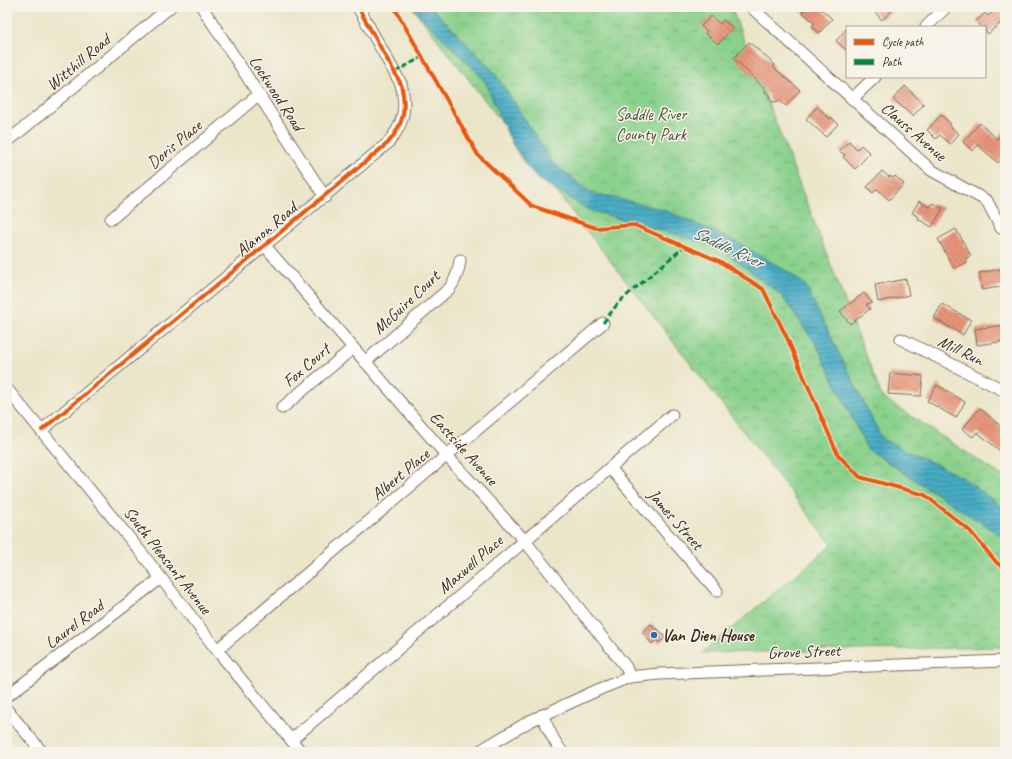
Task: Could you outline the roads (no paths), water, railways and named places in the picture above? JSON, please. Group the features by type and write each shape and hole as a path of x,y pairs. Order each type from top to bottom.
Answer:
{"street":[{"name":"Witthill Road","path":"7,142 170,7"},
{"name":"Lockwood Road","path":"202,7 325,197"},
{"name":"Alanon Road","path":"42,430 325,197 388,144 396,134 402,121 404,108 404,95 401,84 358,7"},
{"name":"Clauss Avenue","path":"751,7 931,170 987,201 1001,228"},
{"path":"927,26 946,7"},
{"path":"852,99 874,78"},
{"name":"Doris Place","path":"111,219 258,95"},
{"name":"Eastside Avenue","path":"265,246 447,456 524,540 626,667 630,677"},
{"name":"McGuire Court","path":"365,362 450,288 459,270 460,260"},
{"name":"Albert Place","path":"218,650 603,323"},
{"name":"Mill Run","path":"901,339 1004,390"},
{"name":"Fox Court","path":"282,408 353,348"},
{"name":"South Pleasant Avenue","path":"7,389 162,578 301,752"},
{"name":"Maxwell Place","path":"291,740 672,415"},
{"name":"James Street","path":"610,468 717,591"},
{"name":"Laurel Road","path":"7,696 162,578"},
{"name":"Grove Street","path":"478,752 542,715 630,677 659,674 1005,661"},
{"path":"7,710 42,752"},
{"path":"542,715 549,732 562,752"}],"water":[{"name":"Saddle River","path":"413,7 431,7 495,73 552,162 583,187 596,195 608,196 664,210 735,241 790,273 805,285 882,439 962,477 1005,509 1005,538 867,449 816,344 781,295 728,254 705,243 589,210 541,181 527,167 513,145 486,83 477,72 416,12"}],"place":[{"name":"Van Dien House","path":"654,635"}],"park label":[{"name":"Saddle River County Park","path":"651,124"}]}
